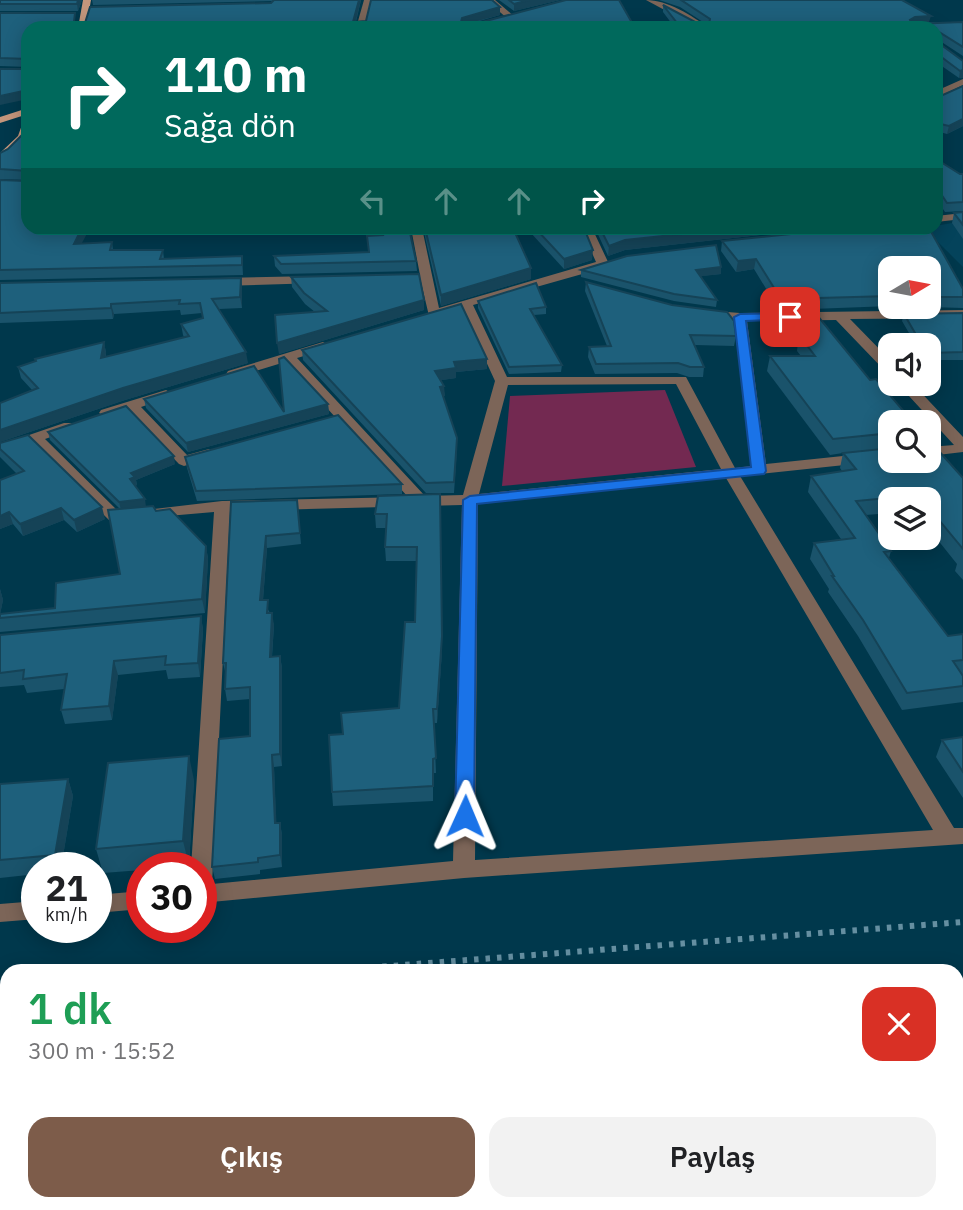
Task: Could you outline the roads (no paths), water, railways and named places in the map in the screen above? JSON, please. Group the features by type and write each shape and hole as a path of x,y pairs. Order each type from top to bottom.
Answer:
{"main road":[{"path":"0,120 21,116"},
{"path":"0,158 21,139"}],"street":[{"path":"362,21 368,0"},
{"path":"490,0 511,17"},
{"path":"650,0 693,21"},
{"path":"73,16 86,8 99,9"},
{"path":"499,21 523,14"},
{"path":"943,91 963,82"},
{"path":"943,218 963,216"},
{"path":"417,235 425,278 427,315 608,262 591,235"},
{"path":"557,277 583,284"},
{"path":"384,279 425,278"},
{"path":"206,283 329,280"},
{"path":"464,869 470,500 502,381 466,303"},
{"path":"699,312 740,317 963,314"},
{"path":"840,316 878,355"},
{"path":"740,317 759,471"},
{"path":"223,377 341,341"},
{"path":"288,357 337,419 421,501"},
{"path":"217,892 464,869 956,836 731,474 681,380 502,381"},
{"path":"0,450 183,389"},
{"path":"916,396 963,447"},
{"path":"131,405 184,461 224,450"},
{"path":"34,438 116,517 222,506 470,500 878,457"},
{"path":"941,450 963,447"},
{"path":"202,852 209,620 222,506"},
{"path":"0,914 21,912"}]}
